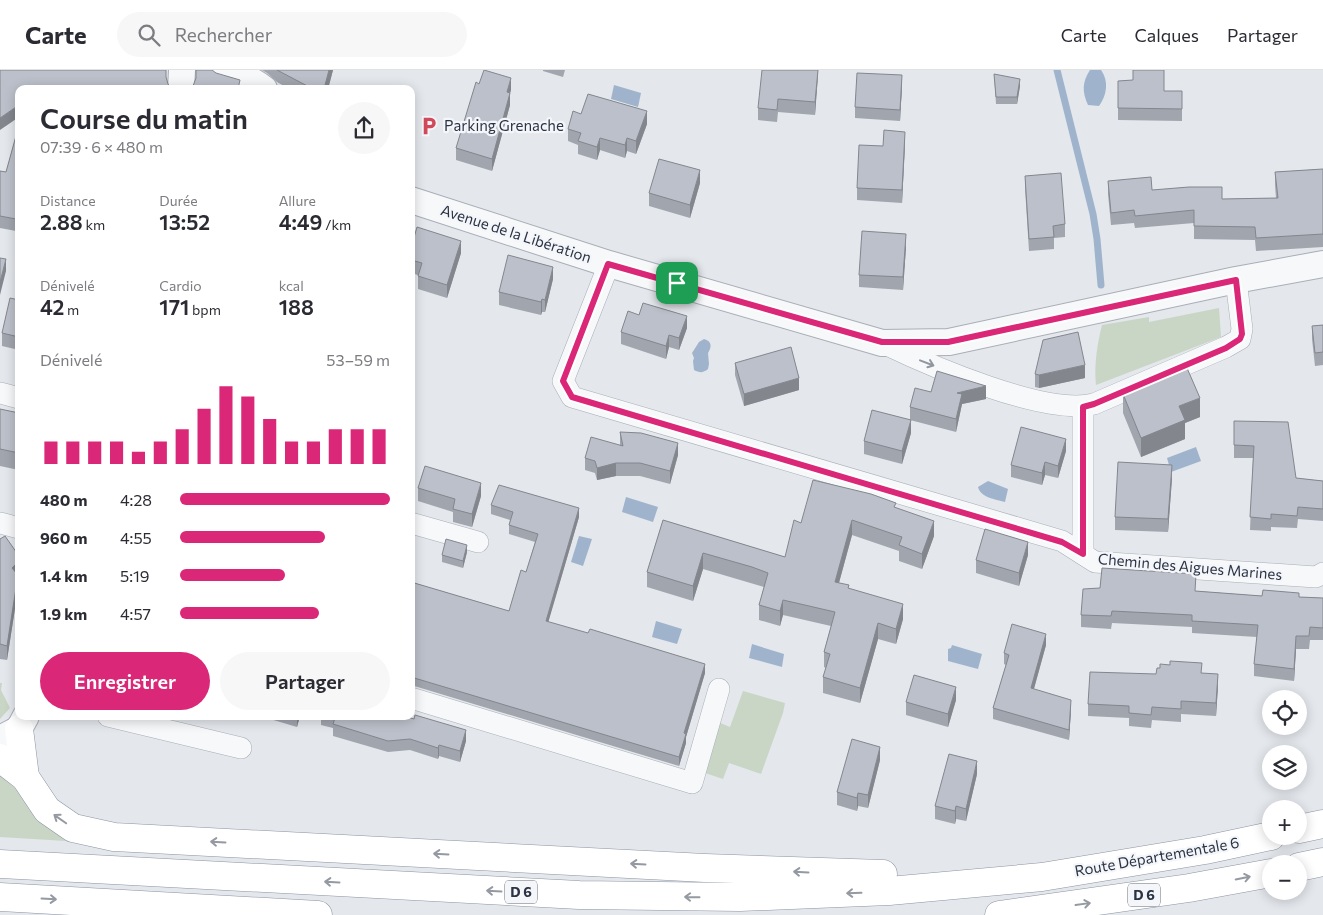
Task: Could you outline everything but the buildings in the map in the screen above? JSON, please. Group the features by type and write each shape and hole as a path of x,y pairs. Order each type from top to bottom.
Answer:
{"highway":[{"path":"15,728 25,777"},
{"path":"0,758 25,777 47,810 72,828 114,837 817,873 1042,877"},
{"path":"1307,828 1323,824"},
{"name":"Route Départementale 6","path":"1042,877 1205,850 1262,838"},
{"path":"1307,865 1323,862"},
{"name":"D 6","path":"0,864 579,895 740,897 889,891 1042,877"},
{"name":"D 6","path":"1009,914 1189,888 1262,875"},
{"path":"0,897 318,915"}],"street":[{"path":"181,85 182,70"},
{"path":"220,70 239,74 259,85"},
{"name":"Avenue de la Libération","path":"415,201 608,264 882,342 948,342 1236,280 1323,264"},
{"name":"Chemin des Aigues Marines","path":"608,264 563,381 572,397 1062,542 1095,562 1316,576 1323,573"},
{"path":"882,342 918,360 1009,393 1049,403 1083,407 1208,355 1240,339 1242,329 1236,280"},
{"path":"0,393 15,397"},
{"path":"1083,407 1083,554"},
{"path":"0,524 15,527"},
{"path":"415,524 478,542"},
{"path":"415,699 692,783 719,689"},
{"path":"125,720 241,748"}],"green space":[{"path":"1219,308 1221,337 1096,385 1096,355 1102,325 1149,317 1149,322"},
{"path":"0,683 2,683 1,690 10,708 0,719"},
{"path":"743,691 785,703 761,774 729,763 723,779 705,773 720,723 730,727"},
{"path":"0,773 40,818 66,841 0,837"}],"water":[{"path":"1090,70 1101,70 1104,74 1106,83 1105,93 1099,106 1088,105 1085,96 1084,83"},
{"path":"614,85 641,93 638,107 611,99"},
{"path":"704,339 709,341 710,344 708,353 709,364 708,369 700,372 694,370 692,353 699,342"},
{"path":"1196,447 1201,461 1171,472 1167,458"},
{"path":"988,481 1008,489 1005,502 982,494 978,487"},
{"path":"626,497 658,507 653,522 622,512"},
{"path":"579,536 592,539 583,566 571,562"},
{"path":"656,621 682,629 677,644 652,637"},
{"path":"752,644 784,654 782,667 749,658"},
{"path":"952,645 982,654 978,669 948,661 948,649"}],"waterway":[{"path":"1057,70 1093,214 1101,285"}],"place":[{"name":"Parking Grenache","path":"429,126"}],"route":[{"path":"608,264 677,283 882,342 948,342 1236,280 1242,334 1240,339 1226,348 1083,407 1083,554 1062,542 572,397 563,381 608,264"}]}
